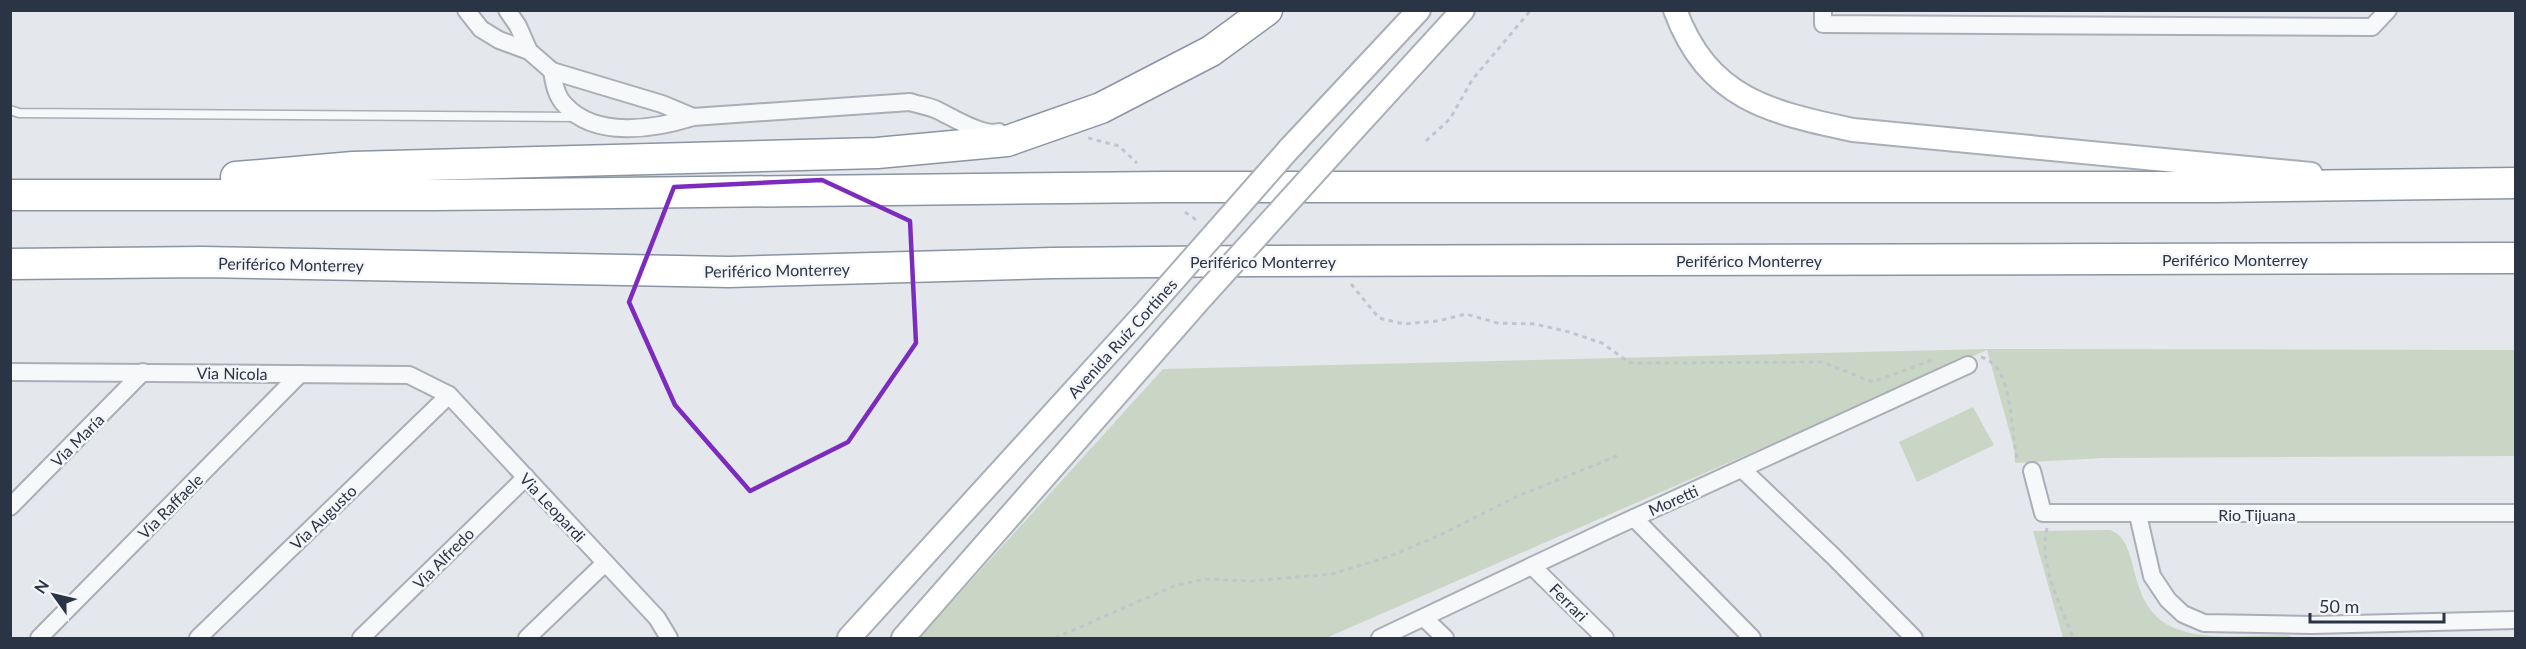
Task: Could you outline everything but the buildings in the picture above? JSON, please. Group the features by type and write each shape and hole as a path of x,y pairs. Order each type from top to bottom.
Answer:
{"highway":[{"path":"40,195 353,166 877,153 1007,141 1101,108 1211,51 1264,10"},
{"path":"10,195 456,194 1164,187 2214,187 2516,183"},
{"name":"Periférico Monterrey","path":"10,264 202,262 729,272 1052,263 1243,261 2516,258"}],"main road":[{"name":"Avenida Ruíz Cortines","path":"849,639 1143,315 1289,149 1419,10"},
{"name":"Avenida Ruíz Cortines","path":"903,639 1203,296 1463,10"},
{"path":"1675,10 1704,66 1735,93 1787,116 1853,130 2403,183"}],"street":[{"path":"466,10 481,29 499,40 529,51 552,71 662,104 693,117"},
{"path":"507,10 519,26 529,51"},
{"path":"552,71 556,92 565,106 581,117 621,128 659,128 693,117 910,102 994,133 1124,92 1254,18 1264,10"},
{"path":"1823,10 1823,24 1937,18 2276,18 2372,27 2388,10"},
{"name":"Moretti","path":"1380,639 1634,518 1974,361"},
{"name":"Via Nicola","path":"10,372 409,375 449,395"},
{"name":"Via María","path":"10,507 143,372"},
{"name":"Via Raffaele","path":"39,639 300,374"},
{"name":"Via Leopardi","path":"449,395 657,618 669,639"},
{"name":"Via Augusto","path":"198,639 449,395"},
{"path":"1742,469 1833,556 1914,639"},
{"name":"Rio Tijuana","path":"2032,471 2043,513 2139,515 2516,513"},
{"name":"Via Alfredo","path":"361,639 525,477"},
{"path":"2139,515 2152,576 2168,600 2183,614 2204,623 2314,632 2516,620"},
{"path":"1634,518 1752,639"},
{"path":"527,639 605,563"},
{"name":"Ferrari","path":"1532,566 1605,639"},
{"path":"1424,618 1445,639"}],"lane":[{"path":"10,110 19,113 581,117"}],"path":[{"path":"1426,141 1450,119 1472,80 1532,10"},
{"path":"1178,205 1206,227"},
{"path":"1349,282 1367,300 1378,318 1404,324 1438,321 1466,314 1497,323 1535,324 1602,343 1630,363 1822,362 1873,382 1941,357"},
{"path":"1974,361 1990,359 2005,381 2014,448 2019,466 2032,471"},
{"path":"1055,639 1174,586 1205,579 1251,581 1332,574 1366,564 1438,536 1518,496 1617,456"},
{"path":"2048,527 2043,550 2046,564 2073,639"}],"highlighted area":[{"path":"822,180 910,221 916,343 848,442 750,491 675,405 629,302 674,187"}],"green space":[{"path":"1987,349 2515,350 2515,456 2103,458 2015,463 2014,448 1987,350 1326,638 919,638 1163,369"},
{"path":"1973,407 1994,445 1917,482 1899,442"},
{"path":"2110,530 2121,537 2142,595 2150,609 2163,622 2183,631 2208,636 2288,635 2294,638 2063,638 2033,531"}]}
